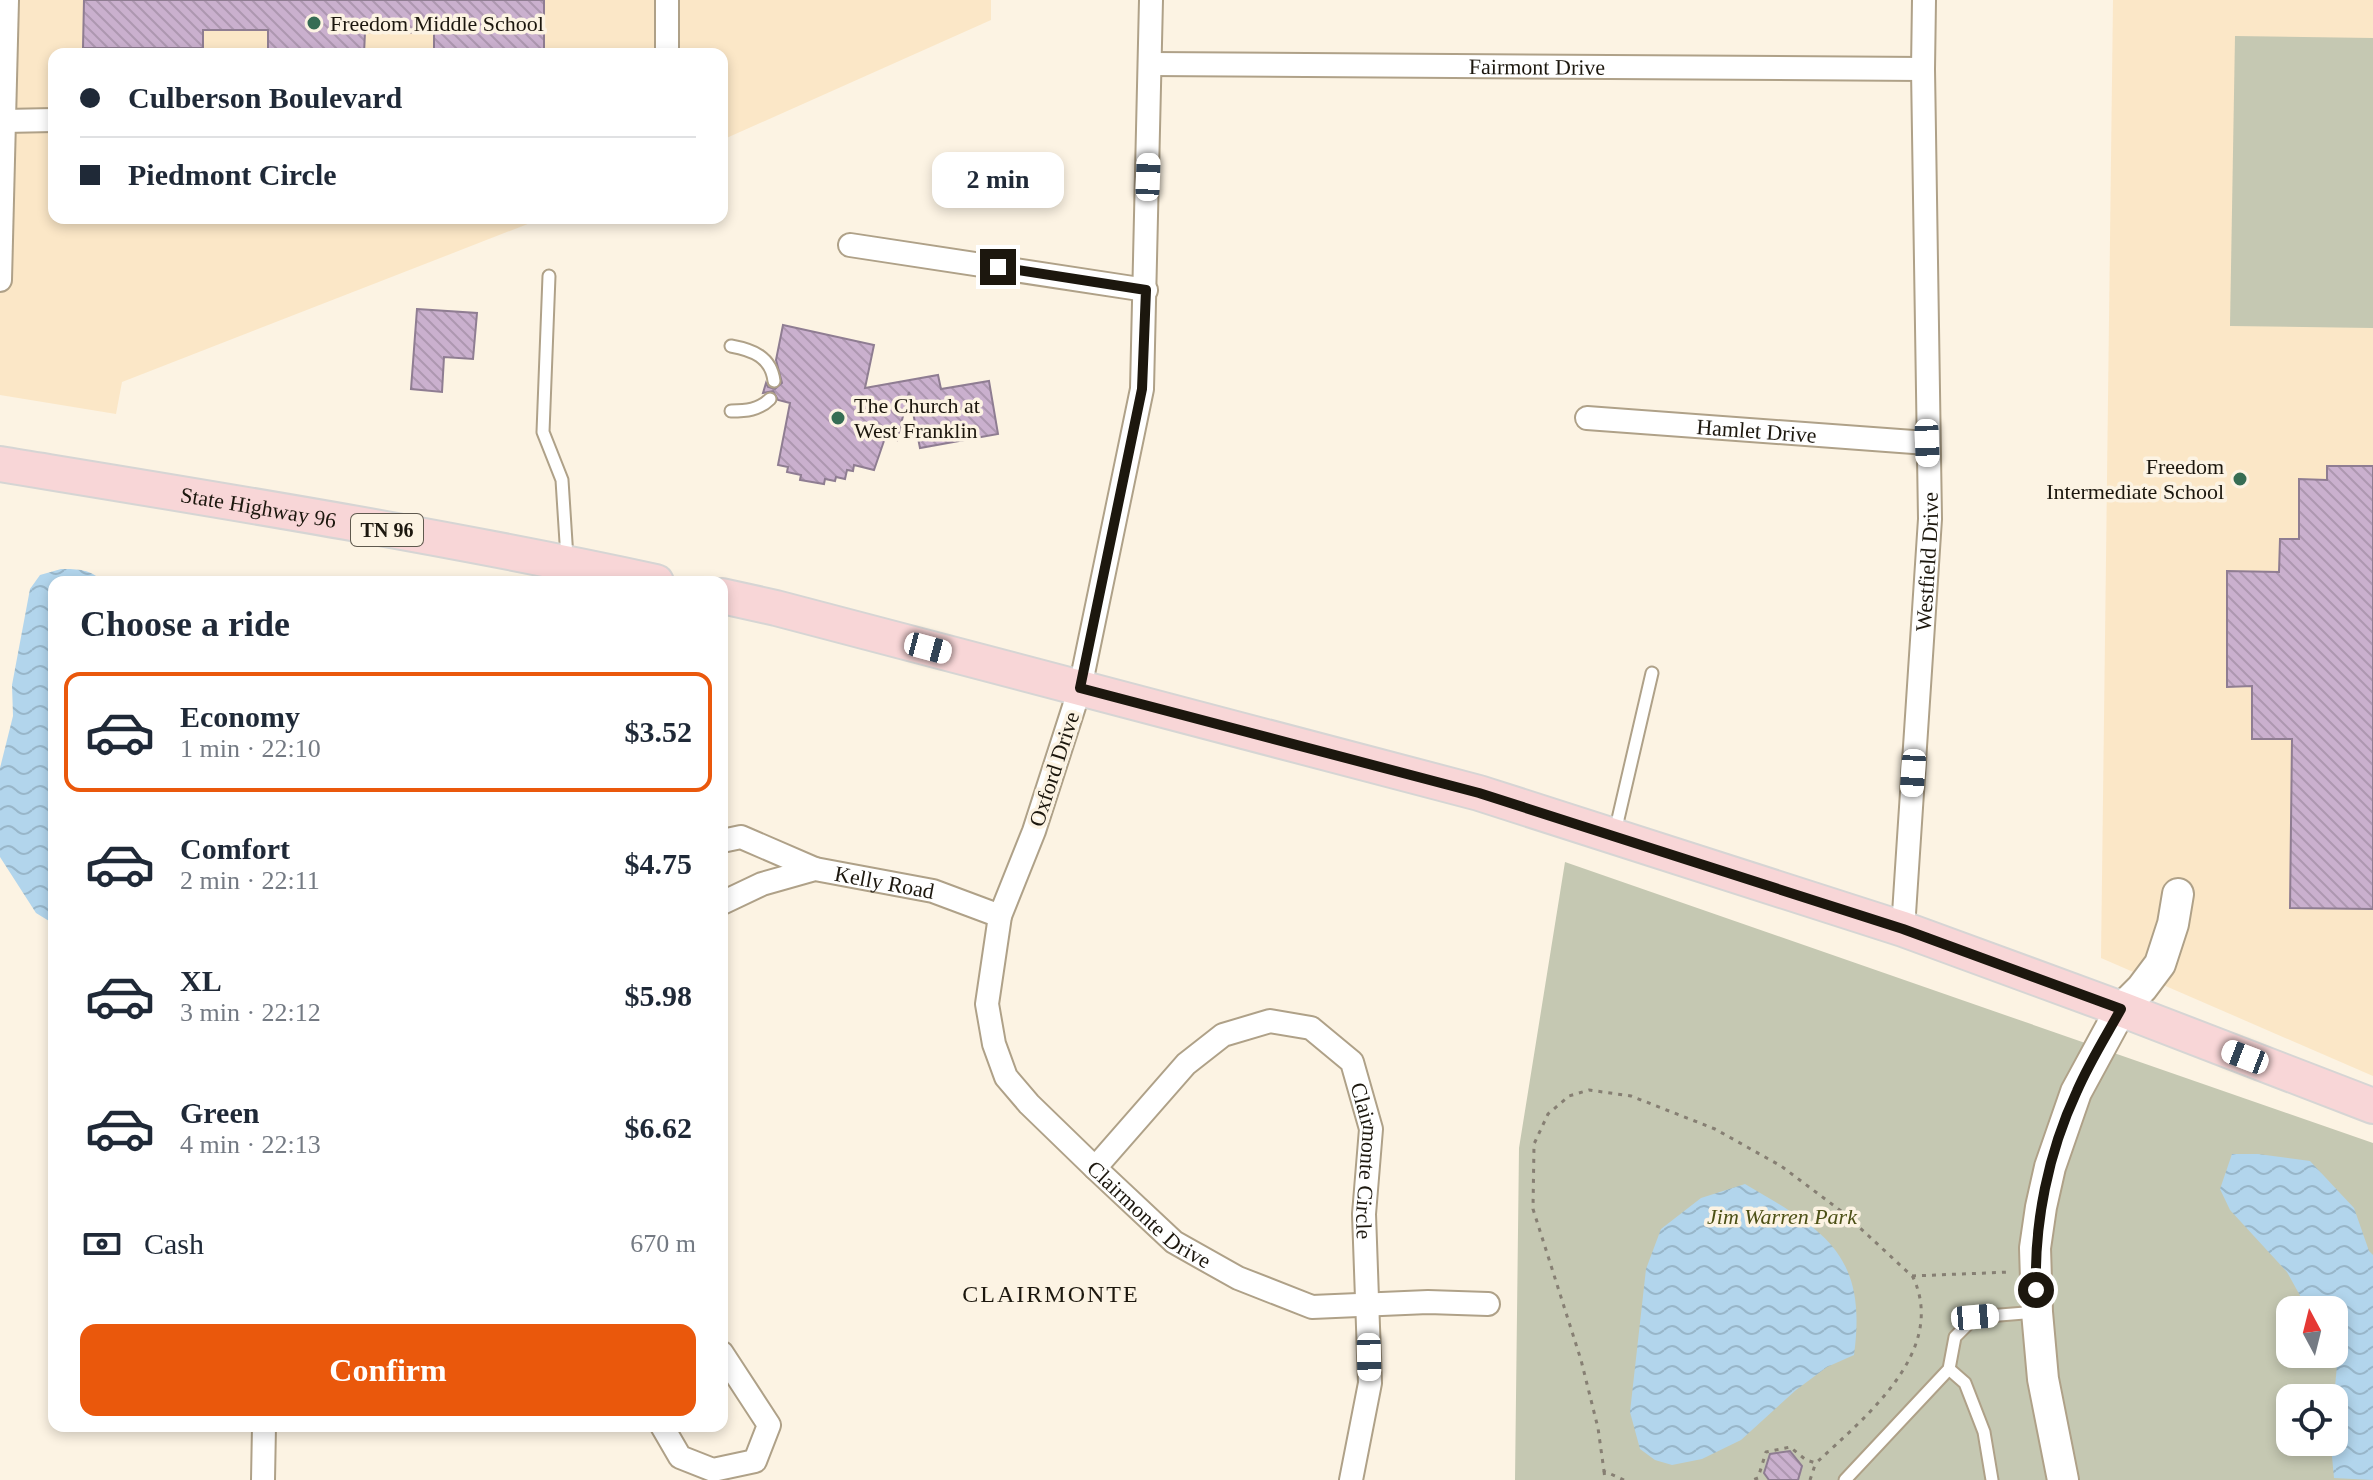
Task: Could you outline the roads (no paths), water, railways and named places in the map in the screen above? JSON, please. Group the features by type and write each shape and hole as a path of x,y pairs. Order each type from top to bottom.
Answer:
{"main road":[{"name":"State Highway 96","path":"0,464 287,511 628,576"},
{"path":"728,597 1479,793 1903,929 2373,1106"}],"street":[{"path":"0,280 7,0"},
{"path":"667,0 667,48"},
{"name":"Oxford Drive","path":"1000,916 1034,831 1080,688 1142,389 1151,0"},
{"name":"Westfield Drive","path":"1903,929 1930,519 1924,0"},
{"name":"Fairmont Drive","path":"1151,64 1923,69"},
{"path":"4,121 48,120"},
{"path":"850,245 1146,290"},
{"name":"Hamlet Drive","path":"1587,418 1927,443"},
{"path":"728,840 741,837 815,869"},
{"name":"Kelly Road","path":"728,900 762,884 815,869 933,891 1000,916"},
{"path":"2063,1480 2043,1379 2037,1312 2035,1248 2050,1167 2076,1092 2121,1009 2160,964 2173,924 2178,894"},
{"name":"Clairmonte Drive","path":"1000,916 987,1004 1006,1077 1029,1104 1174,1242 1238,1278 1312,1307 1428,1302 1488,1304"},
{"name":"Clairmonte Circle","path":"1095,1168 1186,1064 1223,1035 1270,1021 1311,1028 1352,1062 1371,1129 1364,1214 1370,1383 1351,1480"},
{"path":"665,1432 680,1457 713,1470 755,1461 769,1425 728,1362"},
{"path":"263,1480 264,1432"}],"lane":[{"path":"549,276 543,432 562,480 567,523 567,563"},
{"path":"731,346 749,349 762,356 773,370 774,381"},
{"path":"731,411 763,406 770,399"},
{"path":"1614,836 1652,673"},
{"path":"1845,1480 1949,1369 1955,1337 1975,1317 2037,1312"},
{"path":"1949,1369 1965,1383 1984,1432 1992,1480"}],"water":[{"path":"61,569 89,572 95,576 48,576 48,920 36,913 0,857 0,768 13,716 12,685 30,589 40,575"},
{"path":"2232,1154 2310,1161 2354,1208 2373,1255 2373,1480 2334,1478 2332,1456 2348,1456 2348,1384 2335,1384 2337,1368 2348,1368 2348,1296 2300,1296 2287,1272 2230,1210 2220,1189"},
{"path":"1745,1184 1797,1216 1834,1248 1846,1268 1854,1292 1857,1320 1854,1355 1827,1367 1796,1390 1741,1440 1702,1459 1672,1465 1655,1460 1640,1449 1630,1412 1646,1269 1661,1229 1701,1198"}],"place":[{"name":"Freedom Middle School","path":"314,23"},
{"name":"The Church at West Franklin","path":"838,418"},
{"name":"Freedom Intermediate School","path":"2240,479"}],"district":[{"name":"CLAIRMONTE","path":"1051,1294"}],"park label":[{"name":"Jim Warren Park","path":"1782,1216"}]}
